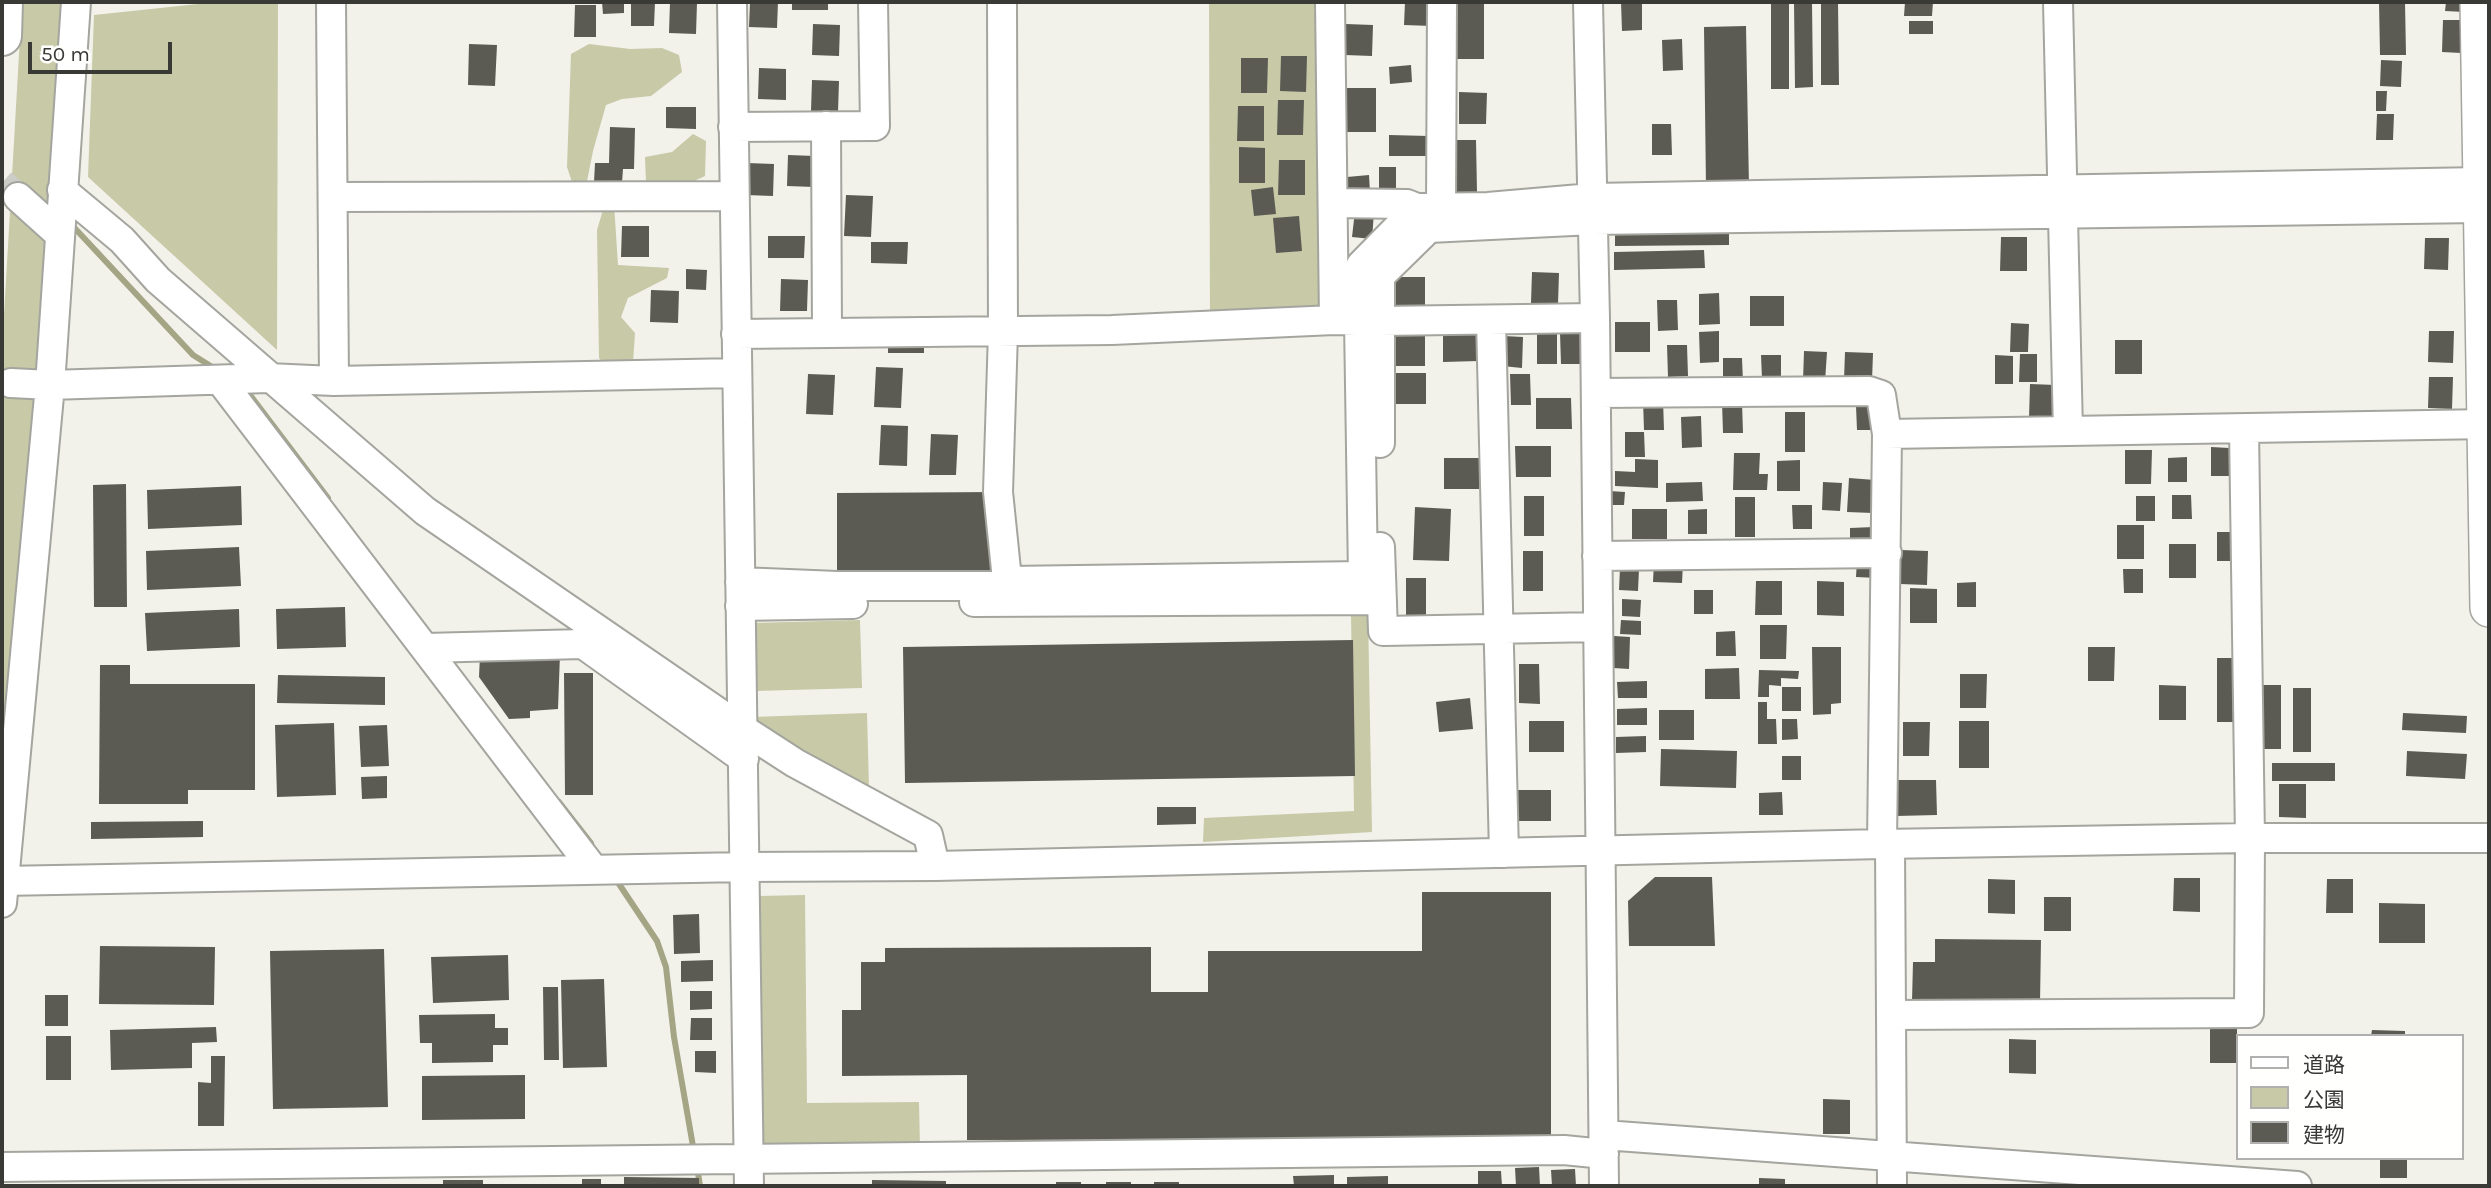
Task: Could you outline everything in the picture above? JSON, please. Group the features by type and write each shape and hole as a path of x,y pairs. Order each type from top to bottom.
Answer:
{"highway":[{"path":"2,36 3,2"}],"main road":[{"path":"2479,2 2489,608"}],"street":[{"path":"82,2 76,2 50,385 3,888 594,870 935,866 2250,838 2489,838"},
{"path":"331,2 334,381"},
{"path":"732,2 749,1173"},
{"path":"733,127 875,126 873,2"},
{"path":"1002,2 1003,332 998,492 1008,591"},
{"path":"1330,2 1333,202 1358,321 1383,631 1598,626"},
{"path":"740,594 1008,591 1363,576 1358,321 1361,265 1429,208 1442,2"},
{"path":"1588,2 1595,317 1604,1186"},
{"path":"2058,2 2068,431"},
{"path":"826,126 827,332"},
{"path":"62,190 122,240 158,281 425,511 795,763 928,835 935,866"},
{"path":"333,197 734,196"},
{"path":"18,197 59,234"},
{"path":"1333,202 1407,204 1429,208 1592,209 2062,202 2482,201"},
{"path":"1358,321 1380,276 1429,229 1592,209"},
{"path":"736,334 1003,332 1595,317"},
{"path":"1492,320 1504,853"},
{"path":"11,383 50,385 268,378 334,381 737,373"},
{"path":"220,380 594,870"},
{"path":"1596,393 1869,391 1881,395 1887,434 1886,845 1892,1015 1892,1186"},
{"path":"1887,434 2487,424"},
{"path":"1892,1015 2249,1013 2250,838 2244,429"},
{"path":"1597,556 1887,553"},
{"path":"1008,591 1381,600"},
{"path":"425,648 583,644 744,759"},
{"path":"2,1167 692,1160 749,1173 1551,1150 1604,1145 1891,1157 2297,1186"},
{"path":"2,1182 12,1186"}],"green space":[{"path":"22,2 73,2 2,780 2,350"},
{"path":"217,2 278,2 277,350 88,177 94,15"},
{"path":"1209,2 1322,2 1334,320 1210,326"},
{"path":"589,44 630,49 662,48 679,55 682,72 651,96 622,99 606,105 585,191 575,191 567,167 571,54"},
{"path":"693,134 706,141 705,176 684,185 667,187 652,186 646,182 645,157 672,152"},
{"path":"614,204 618,265 669,268 667,278 628,298 621,317 635,333 633,362 608,369 599,358 597,230 603,210"},
{"path":"1368,613 1372,832 1203,842 1204,818 1354,811 1351,614"},
{"path":"860,620 862,688 755,691 753,623"},
{"path":"867,713 869,789 753,735 752,717"},
{"path":"805,895 807,1103 919,1102 920,1148 762,1150 758,896"}],"building":[{"path":"602,2 624,2 624,13 603,14"},
{"path":"631,2 655,2 654,26 631,26"},
{"path":"670,2 697,3 696,34 669,33"},
{"path":"750,2 778,2 777,28 749,27"},
{"path":"792,2 828,2 828,10 792,10"},
{"path":"1405,2 1432,2 1432,26 1404,25"},
{"path":"1621,2 1642,2 1642,30 1622,31"},
{"path":"1771,2 1789,2 1789,89 1771,89"},
{"path":"1794,2 1812,2 1813,87 1795,88"},
{"path":"1821,2 1838,2 1839,85 1821,85"},
{"path":"1905,2 1933,2 1932,16 1904,16"},
{"path":"2379,2 2405,2 2406,55 2380,55"},
{"path":"2446,2 2465,2 2465,12 2445,11"},
{"path":"1453,3 1484,3 1484,59 1453,59"},
{"path":"575,5 596,5 596,37 574,37"},
{"path":"2443,20 2462,20 2461,53 2442,52"},
{"path":"1909,21 1933,21 1933,34 1909,34"},
{"path":"813,24 840,25 839,56 812,55"},
{"path":"1346,24 1373,25 1372,56 1345,55"},
{"path":"1746,26 1749,187 1706,188 1704,27"},
{"path":"1682,39 1683,70 1663,71 1662,40"},
{"path":"469,44 497,45 495,86 468,85"},
{"path":"1281,56 1307,56 1306,92 1280,91"},
{"path":"1241,58 1268,58 1267,93 1241,93"},
{"path":"2381,60 2402,61 2401,87 2380,86"},
{"path":"1411,65 1412,82 1390,84 1389,67"},
{"path":"759,68 786,69 786,100 758,99"},
{"path":"812,80 839,81 838,112 811,111"},
{"path":"1346,88 1376,88 1376,132 1346,132"},
{"path":"2376,91 2387,91 2386,111 2376,111"},
{"path":"1459,92 1487,93 1486,124 1459,124"},
{"path":"1278,100 1304,100 1303,135 1277,135"},
{"path":"1238,106 1264,106 1264,141 1237,141"},
{"path":"666,107 696,107 696,129 666,128"},
{"path":"2377,114 2394,114 2393,140 2376,140"},
{"path":"1652,124 1671,124 1672,155 1652,155"},
{"path":"610,127 635,128 634,169 623,169 622,183 594,182 595,163 609,163"},
{"path":"1389,135 1429,136 1429,156 1389,156"},
{"path":"1453,140 1476,140 1477,192 1453,192"},
{"path":"1239,147 1265,148 1265,183 1239,183"},
{"path":"788,155 815,156 814,187 787,186"},
{"path":"1279,160 1305,160 1305,195 1278,195"},
{"path":"747,163 774,164 773,196 746,195"},
{"path":"1379,167 1396,167 1396,192 1379,192"},
{"path":"1369,175 1370,192 1348,194 1347,177"},
{"path":"1273,187 1276,214 1254,216 1251,190"},
{"path":"846,195 873,196 871,237 844,236"},
{"path":"1355,211 1374,212 1372,239 1352,237"},
{"path":"1299,216 1302,251 1276,253 1273,218"},
{"path":"622,226 649,226 649,257 621,257"},
{"path":"1729,228 1729,245 1615,246 1615,229"},
{"path":"768,236 805,236 804,258 768,258"},
{"path":"2001,237 2027,237 2027,271 2000,271"},
{"path":"2425,238 2449,238 2448,270 2424,269"},
{"path":"871,242 908,242 907,264 871,263"},
{"path":"1704,250 1705,268 1614,270 1614,252"},
{"path":"686,269 707,270 706,290 686,289"},
{"path":"1532,272 1559,273 1558,304 1531,303"},
{"path":"1389,277 1425,277 1425,308 1390,308"},
{"path":"781,279 808,280 807,311 780,311"},
{"path":"651,290 679,291 678,323 650,322"},
{"path":"1719,293 1720,324 1699,325 1699,294"},
{"path":"1750,296 1784,296 1784,326 1750,326"},
{"path":"1657,300 1677,300 1678,330 1658,331"},
{"path":"1615,322 1650,322 1650,352 1615,352"},
{"path":"2011,323 2029,324 2028,352 2010,352"},
{"path":"888,331 924,331 924,353 888,353"},
{"path":"1443,331 1478,331 1478,361 1443,362"},
{"path":"1719,331 1719,362 1700,363 1699,332"},
{"path":"2429,331 2454,331 2453,363 2428,362"},
{"path":"1537,333 1557,333 1557,364 1537,364"},
{"path":"1560,333 1580,333 1581,364 1561,364"},
{"path":"1391,335 1425,335 1425,366 1391,366"},
{"path":"1504,336 1523,337 1522,368 1502,366"},
{"path":"2115,340 2142,340 2142,374 2115,374"},
{"path":"1667,345 1687,345 1688,376 1668,377"},
{"path":"1804,351 1827,352 1825,382 1803,381"},
{"path":"1845,352 1873,353 1872,381 1844,380"},
{"path":"2020,354 2037,354 2037,382 2019,382"},
{"path":"1761,355 1781,355 1781,379 1762,379"},
{"path":"1995,355 2013,356 2013,384 1995,384"},
{"path":"1723,358 1742,358 1743,382 1723,383"},
{"path":"876,367 903,368 901,408 874,407"},
{"path":"1390,373 1426,373 1426,404 1391,404"},
{"path":"808,374 835,375 833,415 806,414"},
{"path":"1510,374 1530,374 1531,405 1511,405"},
{"path":"2429,377 2453,377 2452,409 2428,408"},
{"path":"2030,384 2056,385 2056,418 2029,418"},
{"path":"1536,398 1571,398 1572,429 1536,429"},
{"path":"1663,399 1664,430 1644,430 1643,400"},
{"path":"1722,402 1742,402 1743,433 1723,433"},
{"path":"1876,405 1876,430 1857,430 1856,406"},
{"path":"1785,412 1805,412 1805,452 1785,452"},
{"path":"1701,416 1702,447 1682,448 1681,417"},
{"path":"881,425 908,426 907,466 879,465"},
{"path":"1625,432 1644,432 1645,457 1625,457"},
{"path":"931,434 958,435 956,475 929,475"},
{"path":"1515,446 1551,446 1551,477 1516,477"},
{"path":"2211,447 2229,448 2229,476 2211,476"},
{"path":"2125,450 2152,450 2151,484 2125,484"},
{"path":"1734,453 1760,453 1759,474 1768,474 1767,490 1733,490"},
{"path":"2187,457 2187,482 2168,482 2168,458"},
{"path":"1444,458 1479,458 1479,489 1444,489"},
{"path":"1635,459 1658,460 1658,488 1615,486 1615,471 1635,472"},
{"path":"1800,460 1800,491 1777,491 1777,461"},
{"path":"1849,478 1875,480 1873,513 1847,512"},
{"path":"1702,482 1703,501 1666,502 1666,483"},
{"path":"1823,482 1842,483 1840,511 1822,510"},
{"path":"126,484 127,607 94,607 93,485"},
{"path":"241,486 242,525 148,529 147,490"},
{"path":"1609,491 1625,492 1624,505 1608,505"},
{"path":"998,492 998,586 837,586 837,493"},
{"path":"2172,495 2191,495 2192,519 2172,519"},
{"path":"1524,496 1544,496 1544,536 1524,536"},
{"path":"2136,496 2155,496 2155,521 2136,521"},
{"path":"1735,497 1755,497 1755,537 1735,537"},
{"path":"1792,505 1812,505 1812,529 1793,529"},
{"path":"1415,507 1451,509 1449,561 1413,560"},
{"path":"1632,509 1667,509 1667,539 1632,539"},
{"path":"1707,509 1707,534 1688,534 1688,510"},
{"path":"2117,525 2144,525 2144,559 2117,559"},
{"path":"1874,527 1874,546 1850,546 1850,528"},
{"path":"2217,532 2235,532 2234,561 2217,561"},
{"path":"2169,544 2196,544 2196,578 2169,578"},
{"path":"239,547 241,586 147,590 146,551"},
{"path":"1901,550 1928,551 1927,585 1900,584"},
{"path":"1523,551 1543,551 1543,591 1523,591"},
{"path":"1857,560 1879,561 1878,578 1856,577"},
{"path":"1654,562 1683,563 1682,583 1653,582"},
{"path":"1620,568 1639,569 1638,591 1619,590"},
{"path":"2123,569 2143,569 2143,593 2124,593"},
{"path":"1406,578 1426,578 1426,618 1406,618"},
{"path":"1756,581 1782,581 1782,615 1755,615"},
{"path":"1817,581 1844,582 1844,616 1817,615"},
{"path":"1976,582 1976,607 1957,607 1957,583"},
{"path":"1910,588 1937,589 1937,623 1910,623"},
{"path":"1694,590 1713,590 1713,614 1694,614"},
{"path":"1622,599 1641,600 1640,617 1622,616"},
{"path":"345,607 346,647 277,649 276,609"},
{"path":"239,609 240,647 147,651 145,613"},
{"path":"1621,620 1641,621 1641,635 1620,634"},
{"path":"1760,625 1787,625 1786,659 1760,659"},
{"path":"1735,631 1736,656 1716,656 1716,632"},
{"path":"1614,636 1630,637 1629,669 1613,668"},
{"path":"1353,640 1355,776 905,783 903,647"},
{"path":"1812,647 1841,647 1841,703 1831,704 1831,714 1813,715"},
{"path":"2088,647 2115,647 2114,681 2088,681"},
{"path":"560,654 558,709 530,711 530,718 509,719 479,677 480,655"},
{"path":"2217,658 2235,658 2235,722 2217,722"},
{"path":"1519,664 1539,664 1540,704 1519,703"},
{"path":"100,665 130,665 130,684 255,684 255,790 188,790 188,804 99,804"},
{"path":"1739,668 1740,699 1705,699 1705,669"},
{"path":"1759,670 1799,671 1798,679 1781,678 1781,686 1769,685 1769,697 1758,697"},
{"path":"564,673 593,673 593,795 565,795"},
{"path":"1960,674 1987,674 1986,708 1960,708"},
{"path":"278,675 385,677 385,705 277,703"},
{"path":"1647,681 1647,698 1618,698 1617,682"},
{"path":"2159,685 2186,686 2186,720 2159,720"},
{"path":"2263,685 2281,685 2281,749 2263,749"},
{"path":"1782,687 1801,687 1801,711 1782,711"},
{"path":"2293,688 2311,688 2311,752 2293,752"},
{"path":"1470,698 1473,729 1439,732 1436,702"},
{"path":"1758,702 1767,702 1767,719 1776,719 1777,744 1758,744"},
{"path":"1647,708 1647,725 1617,725 1617,709"},
{"path":"1659,710 1694,710 1694,740 1659,740"},
{"path":"2403,713 2467,716 2466,733 2402,730"},
{"path":"1782,719 1797,719 1798,739 1782,740"},
{"path":"1529,721 1564,721 1564,752 1529,752"},
{"path":"1959,721 1989,721 1989,768 1959,768"},
{"path":"1903,722 1930,722 1929,756 1903,756"},
{"path":"334,723 336,795 277,797 275,725"},
{"path":"387,725 389,766 361,767 359,726"},
{"path":"1646,736 1646,752 1616,753 1616,737"},
{"path":"1661,749 1737,751 1736,788 1660,786"},
{"path":"2407,751 2467,754 2465,779 2406,776"},
{"path":"1782,756 1801,756 1801,780 1782,780"},
{"path":"2272,763 2335,763 2335,781 2272,781"},
{"path":"387,776 387,798 362,799 361,777"},
{"path":"1895,780 1936,780 1937,815 1896,816"},
{"path":"2279,784 2306,784 2306,818 2279,817"},
{"path":"1516,790 1551,790 1551,821 1516,821"},
{"path":"1782,792 1783,815 1759,815 1759,793"},
{"path":"1157,807 1196,807 1196,824 1157,825"},
{"path":"203,821 203,837 91,839 91,822"},
{"path":"1655,877 1712,877 1715,946 1629,946 1628,901"},
{"path":"2174,878 2200,878 2200,912 2173,911"},
{"path":"1988,879 2015,880 2015,914 1988,913"},
{"path":"2327,879 2353,879 2353,913 2326,913"},
{"path":"1422,892 1551,892 1551,1139 967,1140 967,1075 842,1076 842,1010 861,1010 861,962 885,962 885,948 1151,947 1151,992 1208,992 1208,951 1422,951"},
{"path":"2044,897 2071,897 2071,931 2044,931"},
{"path":"2379,903 2425,904 2425,943 2379,943"},
{"path":"699,914 700,953 674,954 673,915"},
{"path":"1935,939 2041,940 2040,1003 1912,1001 1913,962 1935,962"},
{"path":"100,946 215,947 214,1005 99,1004"},
{"path":"384,949 388,1107 273,1109 270,951"},
{"path":"508,955 509,1000 433,1003 431,957"},
{"path":"713,960 713,981 681,982 681,961"},
{"path":"604,979 607,1067 563,1068 561,980"},
{"path":"543,987 558,987 559,1060 544,1060"},
{"path":"690,991 712,991 712,1009 690,1010"},
{"path":"45,995 68,995 68,1026 45,1026"},
{"path":"495,1014 495,1028 508,1028 508,1045 493,1045 493,1062 432,1063 432,1043 420,1043 419,1015"},
{"path":"691,1018 712,1018 712,1040 690,1040"},
{"path":"216,1027 217,1042 192,1043 192,1068 111,1070 110,1030"},
{"path":"2210,1029 2237,1029 2236,1063 2210,1063"},
{"path":"2372,1030 2405,1031 2405,1034 2371,1034"},
{"path":"46,1036 71,1036 71,1080 46,1080"},
{"path":"2009,1039 2036,1040 2036,1074 2009,1073"},
{"path":"695,1051 716,1051 716,1073 695,1072"},
{"path":"211,1056 225,1056 224,1126 198,1126 198,1082 211,1083"},
{"path":"525,1075 525,1119 422,1120 422,1076"},
{"path":"1823,1099 1850,1100 1850,1134 1823,1134"},
{"path":"2380,1160 2407,1160 2407,1178 2380,1178"},
{"path":"1539,1167 1540,1186 1516,1186 1515,1168"},
{"path":"1575,1169 1576,1186 1552,1186 1551,1170"},
{"path":"1478,1171 1501,1171 1502,1186 1478,1186"},
{"path":"1334,1175 1334,1186 1294,1186 1293,1176"},
{"path":"1388,1176 1388,1186 1347,1186 1347,1177"},
{"path":"624,1177 699,1178 699,1186 624,1186"},
{"path":"1759,1178 1785,1179 1785,1186 1759,1186"},
{"path":"582,1179 601,1179 601,1186 582,1186"},
{"path":"443,1180 483,1180 483,1186 443,1186"},
{"path":"872,1180 946,1181 946,1186 872,1186"},
{"path":"1056,1182 1081,1182 1081,1186 1056,1186"},
{"path":"1106,1182 1131,1182 1131,1186 1106,1186"},
{"path":"1154,1182 1179,1182 1179,1186 1154,1186"}],"waterway":[{"path":"69,222 193,355 217,370"},
{"path":"244,387 328,498"},
{"path":"559,802 591,843"},
{"path":"615,878 657,941 666,967 674,1037 694,1152"},
{"path":"697,1166 700,1186"}],"tunnel":[{"path":"2,183 18,197"}]}
